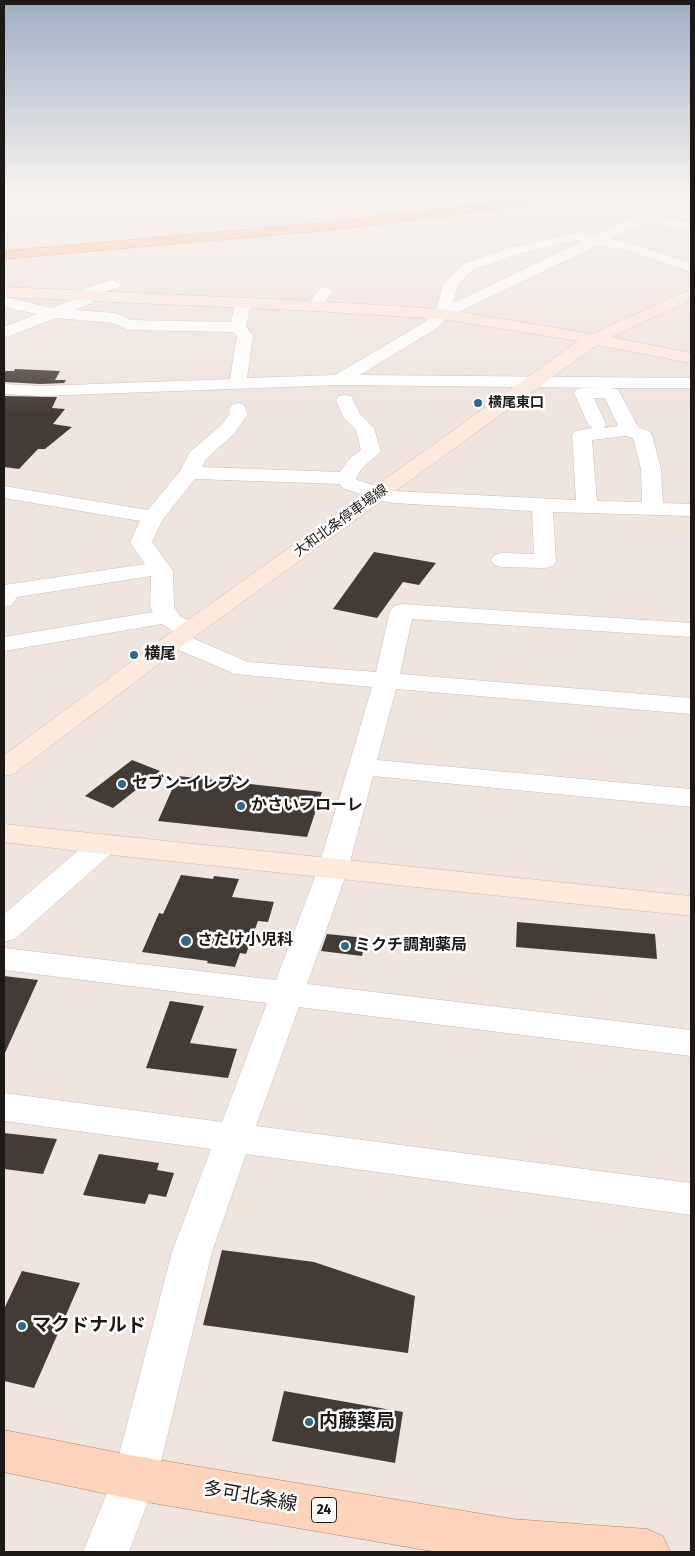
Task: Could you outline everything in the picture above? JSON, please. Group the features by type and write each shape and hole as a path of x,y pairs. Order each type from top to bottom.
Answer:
{"main road":[{"name":"多可北条線","path":"4,1451 135,1478 512,1542 647,1552"}],"street":[{"path":"445,313 443,310 450,284 469,267"},
{"path":"339,380 431,325 445,313 544,267"},
{"path":"4,333 86,300 89,291 112,285"},
{"path":"314,306 325,292"},
{"name":"大和北条停車場線","path":"4,768 183,635 531,382 594,339 691,294"},
{"path":"6,297 87,296 445,313 691,358"},
{"path":"6,297 55,313 116,318 128,325 238,327"},
{"path":"238,381 235,353 245,336 238,327 243,303"},
{"path":"4,389 51,391 339,380 691,383"},
{"path":"597,424 583,393 611,392 630,431"},
{"path":"345,400 352,417 365,428 372,452 356,463 346,478"},
{"path":"238,409 238,414 232,424 218,440 197,456 189,473 153,517 141,542 162,571 162,607 183,635 244,669 691,706"},
{"path":"587,506 582,435 630,431 642,435 651,469 653,510"},
{"path":"189,473 346,478"},
{"path":"346,478 350,484 378,494 394,496 542,505 691,510"},
{"path":"4,492 153,517"},
{"path":"502,560 545,561 542,505"},
{"path":"6,589 160,568"},
{"path":"106,1552 135,1478 192,1252 333,869 386,681 402,611 691,630"},
{"path":"4,644 169,616"},
{"path":"362,767 691,798"},
{"path":"4,833 691,906"},
{"path":"4,931 103,845"},
{"path":"4,959 288,992 691,1043"},
{"path":"4,1107 234,1139 691,1198"}],"building":[{"path":"15,369 60,371 55,380 66,380 64,383 41,384 4,382 4,371 14,371"},
{"path":"4,396 57,397 52,408 65,409 53,424 72,427 45,449 38,449 19,469 4,467"},
{"path":"374,552 436,563 419,585 403,582 377,618 333,609"},
{"name":"セブン-イレブン","path":"132,760 160,771 113,808 85,796"},
{"name":"かさいフローレ","path":"178,776 322,792 307,837 158,821"},
{"path":"181,875 213,879 214,876 239,879 232,897 274,902 268,922 258,921 246,954 240,953 235,967 207,963 208,961 142,952 159,913 163,914"},
{"path":"517,922 655,934 657,959 516,947"},
{"path":"327,934 366,938 362,956 321,951"},
{"path":"4,976 38,980 4,1055"},
{"path":"170,1001 204,1006 190,1043 237,1049 228,1078 146,1068"},
{"path":"4,1133 57,1139 43,1174 4,1169"},
{"path":"99,1154 159,1163 157,1170 174,1173 166,1197 149,1194 145,1204 83,1195"},
{"path":"222,1250 314,1262 415,1296 408,1353 203,1325"},
{"path":"22,1271 80,1283 34,1388 4,1381 4,1309"},
{"path":"284,1391 403,1412 395,1463 272,1441"}],"place":[{"name":"横尾東口","path":"478,403"},
{"name":"横尾","path":"134,655"},
{"name":"セブン-イレブン","path":"122,784"},
{"name":"かさいフローレ","path":"241,806"},
{"name":"さたけ小児科","path":"186,941"},
{"name":"ミクチ調剤薬局","path":"345,946"},
{"name":"マクドナルド","path":"22,1326"},
{"name":"内藤薬局","path":"309,1422"}]}
